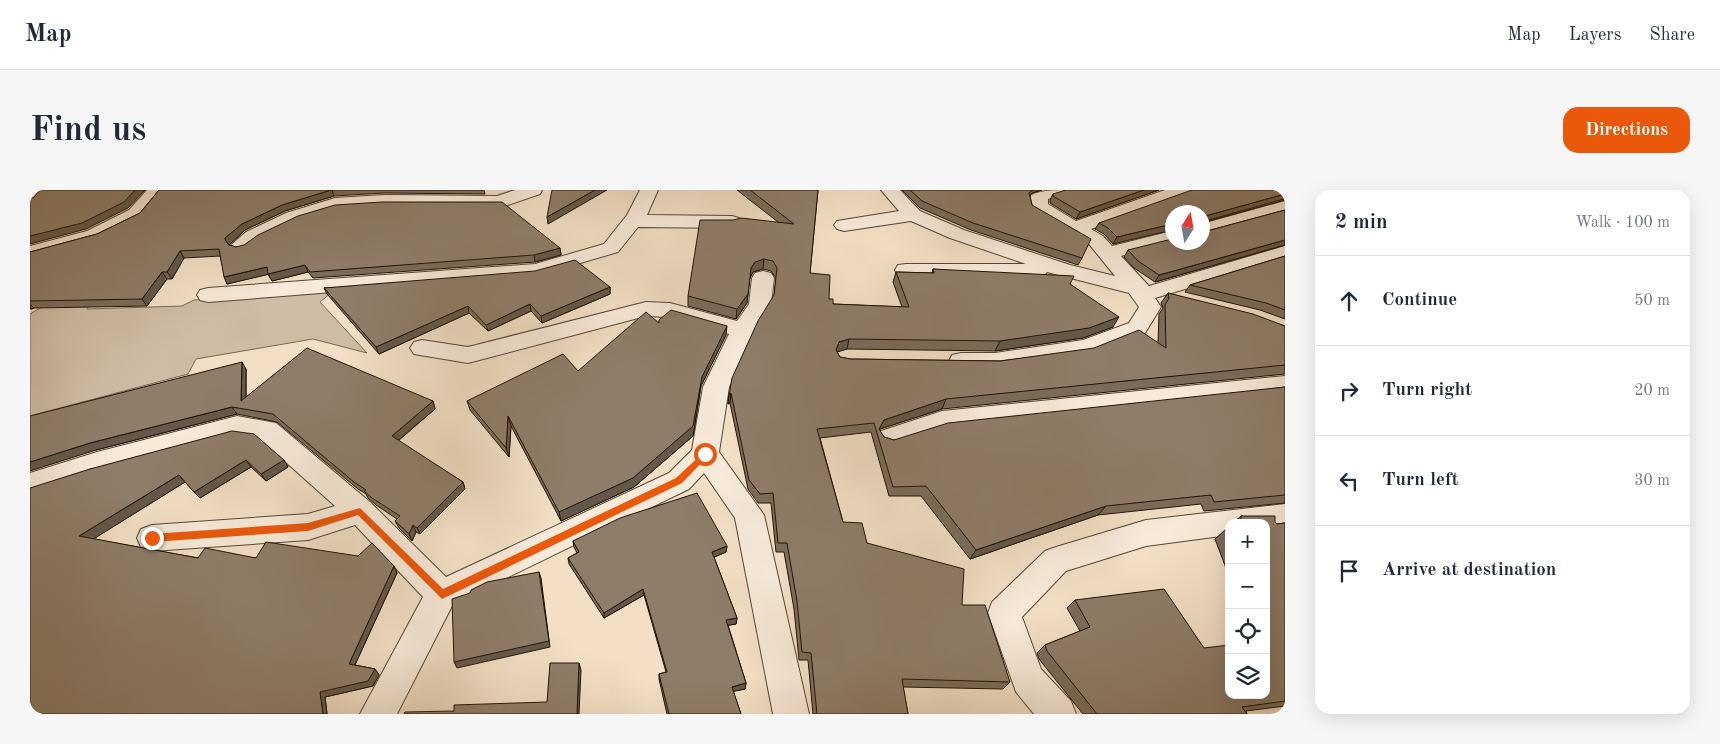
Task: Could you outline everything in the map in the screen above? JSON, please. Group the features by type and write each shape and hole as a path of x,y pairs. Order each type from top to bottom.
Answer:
{"lane":[{"path":"30,199 39,190"},
{"path":"30,252 94,235 136,214 157,190"},
{"path":"240,246 253,236 293,216 335,204 384,201 499,202 533,190"},
{"path":"208,295 536,270 612,248 633,221 649,190"},
{"path":"890,190 913,215 957,234 1044,263 1189,301"},
{"path":"941,361 994,362 1087,348 1137,328 1150,307 1145,290 1096,240 1038,207 1038,196 1058,190"},
{"path":"1074,228 1183,190"},
{"path":"1210,228 1285,207"},
{"path":"844,224 913,215"},
{"path":"633,221 732,222"},
{"path":"1107,253 1165,239"},
{"path":"1145,290 1285,252"},
{"path":"906,270 1036,271 1044,263"},
{"path":"378,714 442,594 679,481 705,454 716,387 743,330 760,304 763,278"},
{"path":"422,348 468,355 646,309 670,310 743,330"},
{"path":"479,374 485,350"},
{"path":"891,438 942,421 1285,385"},
{"path":"30,484 97,463 237,426 267,430 360,511 442,594"},
{"path":"705,454 749,515 791,714"},
{"path":"152,538 308,527 360,511"},
{"path":"1261,519 1285,516"},
{"path":"1058,714 1028,680 1004,613 1056,561 1146,533 1225,523"}],"shaded area":[{"path":"336,289 320,302 367,353 313,339 196,359 188,374 30,416 30,314 71,290 97,291 87,309 182,306 194,300"}],"building":[{"path":"40,190 135,190 124,202 82,223 30,236 30,198 33,198"},
{"path":"159,190 331,190 282,205 242,224 225,238 229,245 236,247 244,245 258,235 298,216 335,205 382,202 502,202 560,248 534,255 310,272 305,265 268,274 267,267 224,277 219,249 180,251 167,272 162,272 142,299 30,301 30,252 97,234 140,213"},
{"path":"552,190 595,190 547,217"},
{"path":"750,190 818,190 810,273 830,275 829,299 833,299 833,304 909,307 896,272 934,273 933,269 1074,276 1070,284 1119,317 1089,328 1000,341 849,339 839,342 836,350 840,357 850,359 1000,361 1094,348 1139,330 1166,348 1165,305 1169,298 1168,293 1253,314 1285,326 1285,365 946,399 884,420 879,429 884,437 894,440 948,423 1285,387 1285,495 1214,502 1211,495 1106,506 976,550 926,486 893,487 874,423 817,429 843,522 862,523 867,543 964,569 962,605 985,605 1010,682 902,679 908,714 817,714 811,653 802,652 797,601 787,543 778,543 773,493 760,494 749,480 731,393 729,395 732,378 758,321 774,295 777,268 773,261 764,259 755,262 751,268 748,294 737,309 688,296 700,220 733,220 741,218 794,224"},
{"path":"910,190 1032,190 1029,193 1032,205 1091,239 1082,258 973,223 922,201"},
{"path":"1066,190 1144,190 1080,212 1053,196 1053,194"},
{"path":"1192,190 1285,190 1285,194 1210,215 1210,205 1165,205 1165,226 1117,237 1108,228 1099,223"},
{"path":"1285,210 1285,240 1159,275 1138,261 1128,250 1165,241 1165,250 1210,250 1210,230"},
{"path":"1285,256 1285,310 1266,303 1190,285"},
{"path":"575,260 610,287 541,316 530,304 486,325 468,306 376,347 324,288 535,271"},
{"path":"671,310 727,326 702,377 693,426 633,478 559,512 508,416 506,448 467,401 563,354 578,371 646,312 659,323 659,320"},
{"path":"307,348 433,401 392,436 463,482 417,528 413,525 409,534 395,521 400,516 372,498 364,491 366,490 273,414 232,407 90,443 30,462 30,416 242,362 241,401"},
{"path":"232,431 254,434 284,460 261,474 246,460 194,492 179,475 79,536 198,558 205,548 256,558 266,542 358,556 372,543 394,566 349,664 375,669 368,681 320,692 323,714 30,714 30,488 90,469"},
{"path":"697,493 727,546 712,552 737,618 726,620 746,683 732,687 741,714 669,714 659,674 667,672 643,589 604,613 568,558 579,552 573,541 620,518"},
{"path":"1241,516 1275,516 1277,524 1285,523 1285,701 1242,707 1247,714 1097,714 1047,651 1045,645 1090,627 1075,600 1164,589 1204,648 1225,645 1225,699 1270,699 1270,519 1241,519"},
{"path":"539,572 549,641 454,662 452,599 470,593 471,590 487,582"},
{"path":"550,663 579,663 577,714 404,714 405,712 454,711 454,705 547,702"}],"route":[{"path":"152,538 308,527 360,511 442,594 679,481 705,454"}]}
